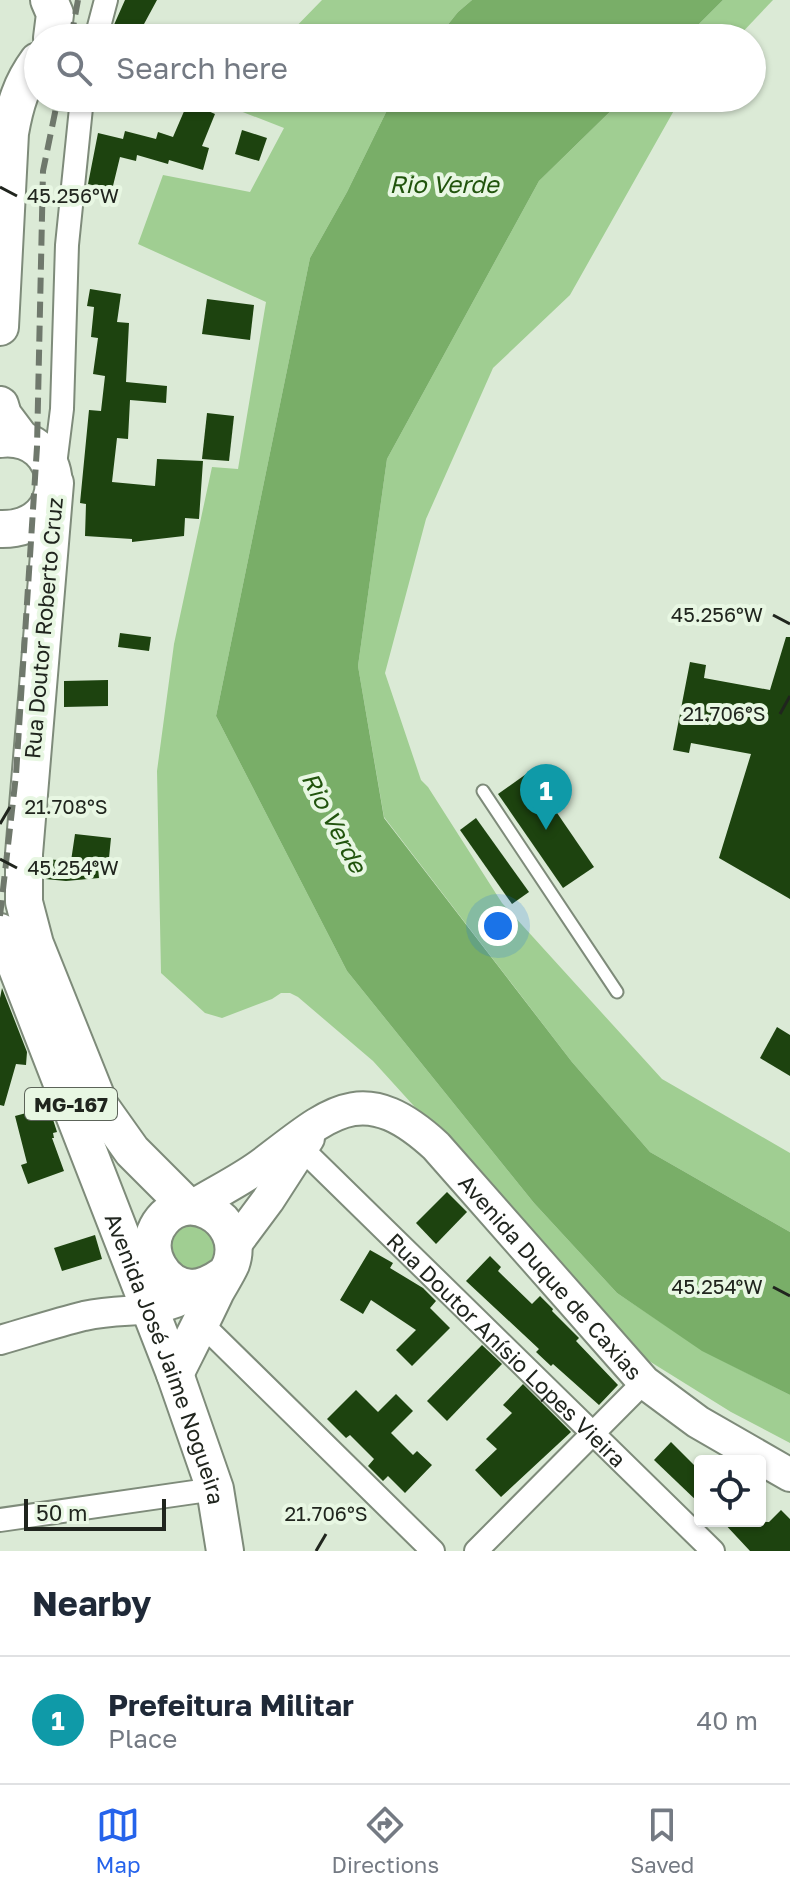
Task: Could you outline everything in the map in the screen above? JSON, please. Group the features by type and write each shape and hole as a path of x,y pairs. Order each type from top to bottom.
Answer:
{"main road":[{"path":"0,65 24,65"},
{"path":"0,327 10,133 14,106 24,80"},
{"path":"0,405 10,439 37,447 50,463 54,481 52,499 44,513 32,523 16,529 0,529"},
{"name":"Rua Doutor Roberto Cruz","path":"54,481 24,854 24,902 35,944 100,1106 132,1151 191,1205"},
{"name":"Avenida José Jaime Nogueira","path":"0,932 96,1168 146,1278 215,1489 225,1551"},
{"name":"Avenida Duque de Caxias","path":"146,1278 157,1229 169,1214 242,1178 303,1139 330,1115 370,1107 395,1115 436,1146 644,1382 698,1422 790,1475"},
{"name":"Avenida Duque de Caxias","path":"175,1374 201,1323 222,1269 268,1200 303,1139"},
{"path":"191,1205 209,1210 221,1219 229,1232 222,1269"},
{"name":"MG-167","path":"146,1278 158,1267 171,1281 189,1288 222,1269"}],"street":[{"path":"100,24 106,0"},
{"name":"Rua Doutor Roberto Cruz","path":"54,481 62,409 67,245 81,112"},
{"name":"Rua Doutor Anísio Lopes Vieira","path":"303,1139 713,1551"},
{"path":"0,1340 87,1315 146,1278 178,1304 222,1269"},
{"path":"201,1323 433,1551"},
{"path":"476,1551 644,1382"},
{"path":"0,1520 215,1489"}],"lane":[{"path":"483,791 617,992"}],"shaded area":[{"path":"322,0 472,0 448,24 299,24"},
{"path":"723,0 773,0 750,24 699,24"},
{"path":"243,112 386,112 310,258 216,716 347,971 534,1203 617,1293 702,1350 790,1395 790,1443 731,1412 641,1356 373,1061 298,997 281,993 222,1018 205,1013 161,973 157,771 174,644 212,467 238,469 266,302 138,244 163,175 250,192 284,128"},
{"path":"610,112 673,112 570,295 493,368 426,519 385,673 421,780 502,903 662,1079 790,1153 790,1232 650,1152 572,1062 384,817 358,666 387,459 539,181"},
{"path":"199,1223 218,1240 216,1265 185,1277 166,1243 182,1224"}],"water":[{"path":"472,0 723,0 699,24 448,24"},
{"name":"Rio Verde","path":"386,112 610,112 539,181 387,459 358,666 384,818 572,1062 650,1152 790,1232 790,1395 702,1351 617,1293 534,1203 347,971 216,716 310,258"}],"building":[{"path":"125,0 157,0 144,24 114,24"},
{"path":"184,112 215,114 202,146 209,148 203,170 169,160 168,164 137,155 136,161 120,157 112,190 88,184 98,133 123,139 125,131 156,139 158,132 173,137"},
{"path":"242,130 267,138 259,161 235,154"},
{"path":"90,289 121,294 117,322 129,323 126,382 167,386 166,403 130,400 128,439 117,438 112,482 155,486 157,459 203,461 199,519 185,518 184,536 132,542 132,539 85,536 86,504 80,503 89,410 101,411 105,376 93,374 98,338 91,337 94,307 87,306"},
{"path":"207,299 254,305 250,340 202,334"},
{"path":"207,413 234,416 229,461 202,459"},
{"path":"120,633 151,637 149,651 118,647"},
{"path":"786,637 790,637 790,899 719,858 751,754 691,743 689,753 673,750 690,662 706,665 704,678 770,690"},
{"path":"108,680 108,706 64,707 64,681"},
{"path":"529,772 594,867 563,888 498,794"},
{"path":"476,818 529,892 512,904 460,830"},
{"path":"75,834 111,838 109,858 97,857 99,878 45,879 45,859 71,861"},
{"path":"2,988 27,1052 26,1065 16,1064 4,1106 0,1105"},
{"path":"777,1027 790,1035 790,1076 760,1058"},
{"path":"49,1107 57,1132 53,1133 52,1138 64,1171 28,1184 21,1165 27,1163 15,1116"},
{"path":"447,1192 467,1212 436,1244 416,1223"},
{"path":"95,1235 102,1259 62,1271 54,1248"},
{"path":"370,1250 393,1263 390,1268 423,1288 436,1301 430,1308 450,1328 412,1366 396,1350 416,1330 371,1300 363,1314 340,1300"},
{"path":"490,1256 501,1267 498,1271 532,1304 540,1296 553,1309 579,1338 576,1341 618,1385 599,1405 553,1364 551,1366 536,1352 539,1349 466,1281"},
{"path":"482,1345 502,1364 447,1421 427,1401"},
{"path":"523,1384 571,1432 501,1497 475,1470 497,1449 486,1439 512,1413 503,1405"},
{"path":"356,1390 378,1412 396,1394 413,1411 391,1433 413,1455 417,1451 432,1465 405,1493 388,1476 383,1481 368,1466 374,1459 350,1435 346,1438 327,1419"},
{"path":"671,1442 694,1465 694,1498 654,1460"},
{"path":"781,1510 790,1519 790,1551 750,1551 728,1527 766,1527 766,1522"}],"railway":[{"path":"74,24 78,0"},
{"path":"0,916 16,775 37,447 43,171 55,112"}],"place":[{"name":"Prefeitura Militar","path":"546,830"}]}
